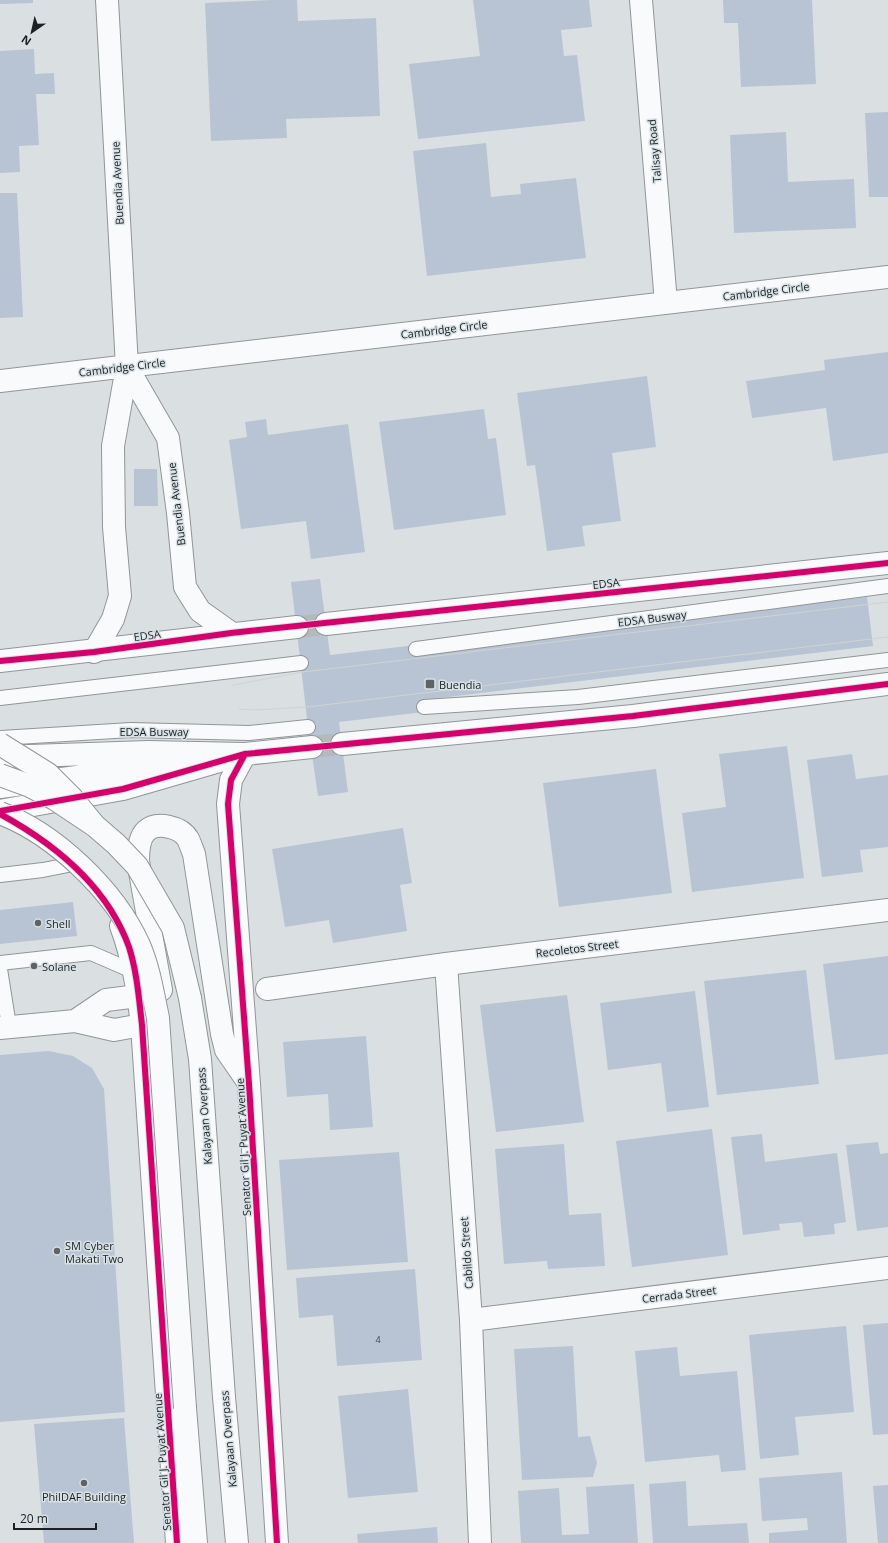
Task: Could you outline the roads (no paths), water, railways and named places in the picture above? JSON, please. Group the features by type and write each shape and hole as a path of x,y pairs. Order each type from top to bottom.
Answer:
{"main road":[{"name":"Buendia Avenue","path":"94,652 113,619 120,596 114,527 113,446 127,366 107,0"},
{"name":"Talisay Road","path":"641,0 666,303"},
{"name":"Cambridge Circle","path":"0,381 888,277"},
{"name":"Buendia Avenue","path":"127,366 168,438 178,513 185,586 200,611 231,634"},
{"name":"EDSA","path":"326,624 888,563"},
{"name":"EDSA","path":"0,662 297,627"},
{"path":"342,744 633,716 888,684"},
{"path":"0,813 123,789 310,737"},
{"path":"0,744 48,774 72,798 94,825"},
{"path":"0,757 148,752 245,754"},
{"path":"0,787 245,754"},
{"name":"Senator Gil J. Puyat Avenue","path":"245,754 231,780 228,804 249,1084 277,1543"},
{"name":"Kalayaan Overpass","path":"0,775 30,786 55,799 94,825 137,866 173,928 190,998 200,1059 224,1397 237,1543"},
{"path":"0,813 30,828 56,846 88,872 102,887 125,920 139,945 151,983 158,1018 184,1400 196,1543"},
{"name":"Senator Gil J. Puyat Avenue","path":"0,813 48,843 73,864 97,890 119,922 129,948 135,972 142,1025 145,1090 178,1543"},
{"path":"145,1090 165,1049 167,1028 138,861 138,850 146,832 153,827 162,826 178,830 188,838 194,854 222,1034 226,1050 249,1084"},
{"name":"Recoletos Street","path":"267,988 446,964 888,910"},
{"name":"Cabildo Street","path":"446,964 471,1320 480,1543"},
{"path":"75,1021 106,1000 138,996"},
{"path":"4,1027 75,1021 114,1030 142,1025"},
{"name":"Cerrada Street","path":"471,1320 888,1268"}],"lane":[{"name":"EDSA Busway","path":"416,649 888,586"},
{"path":"424,707 578,696 888,660"},
{"path":"0,698 301,663"},
{"name":"EDSA Busway","path":"0,738 131,730 249,733 310,737"},
{"path":"0,875 43,870 73,864"},
{"path":"0,963 91,953 135,972"},
{"path":"0,969 4,1027"}],"tunnel":[{"path":"297,627 326,624"},
{"path":"312,747 342,744"}],"tram line":[{"path":"233,685 303,672 888,602"},
{"path":"239,709 255,710 307,707 888,637"}],"place":[{"name":"Buendia","path":"430,684"},
{"name":"Shell","path":"38,923"},
{"name":"Solane","path":"34,966"},
{"name":"SM Cyber Makati Two","path":"57,1251"},
{"name":"PhilDAF Building","path":"84,1483"}]}
